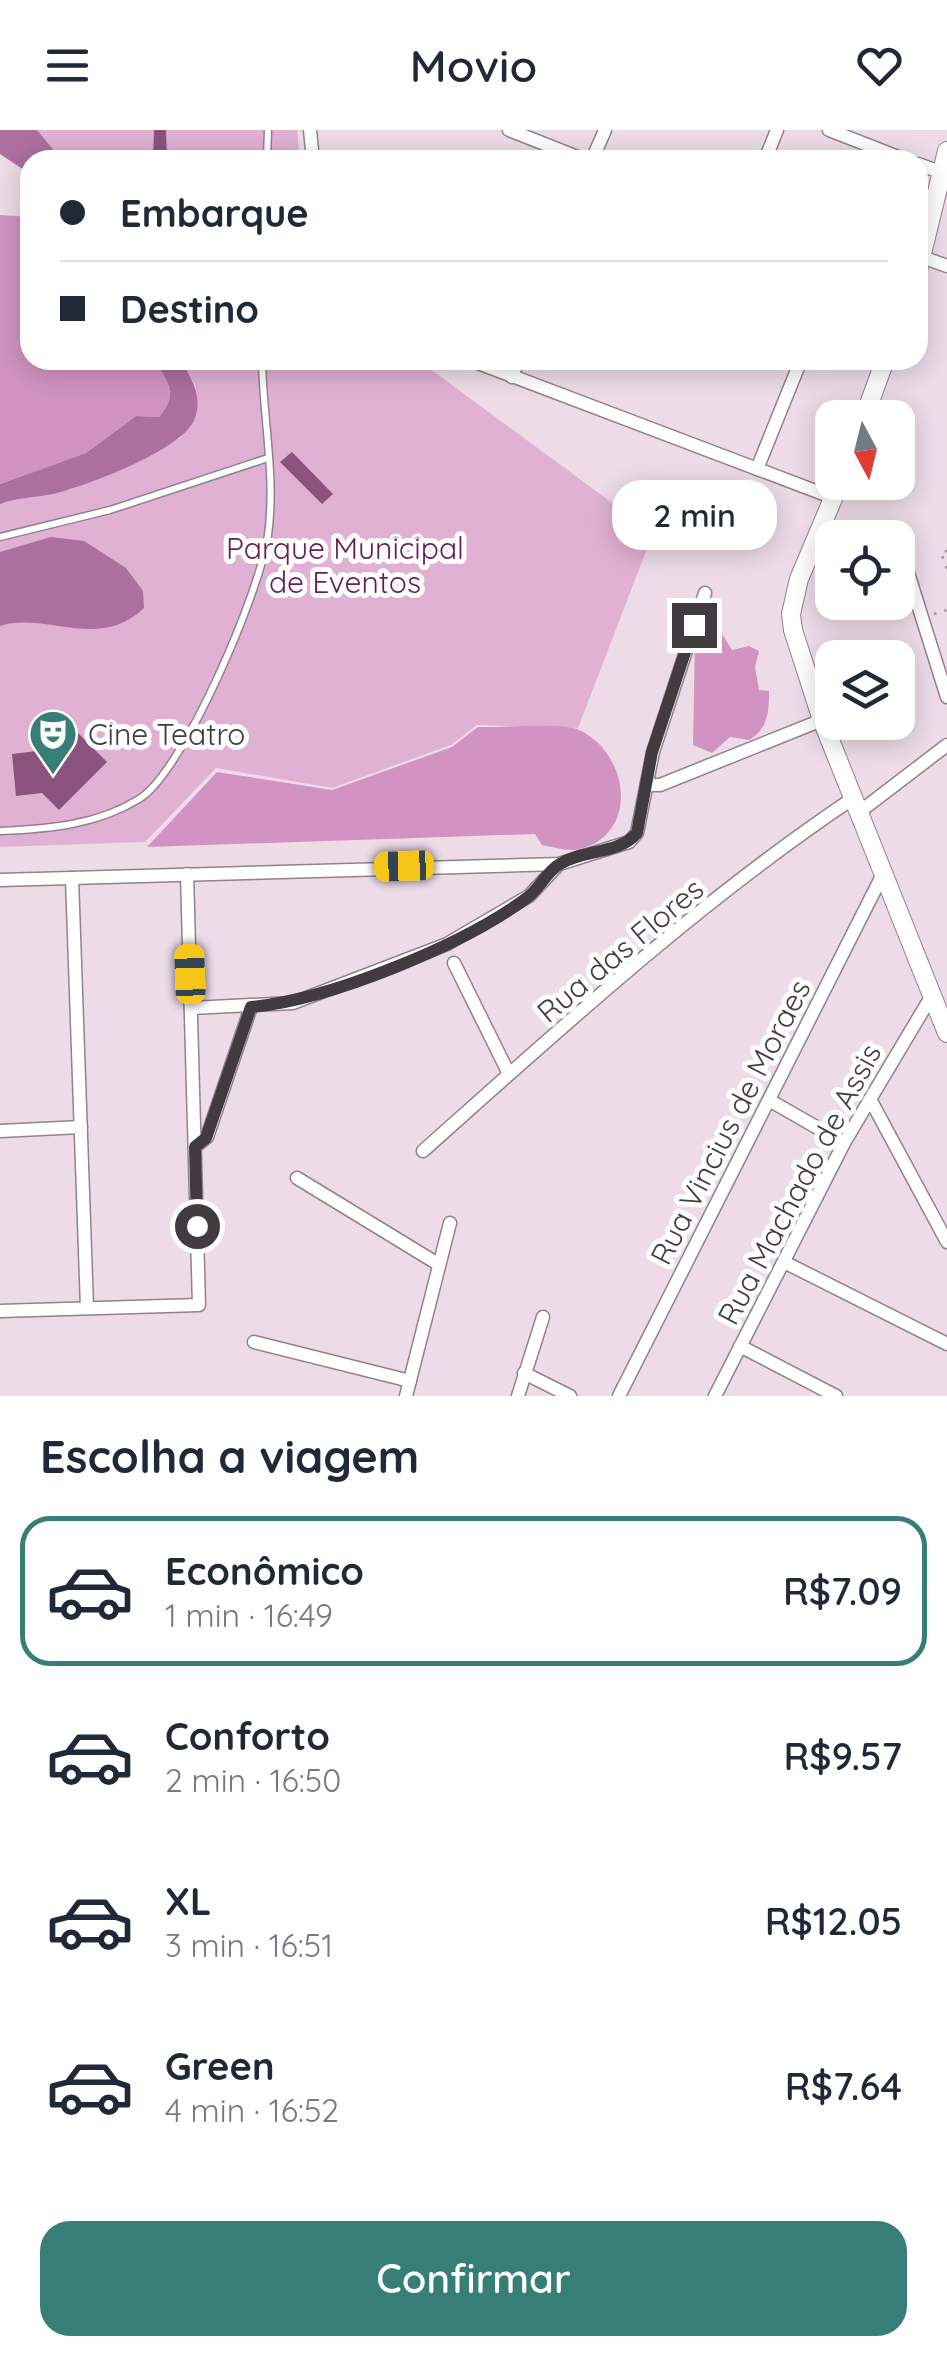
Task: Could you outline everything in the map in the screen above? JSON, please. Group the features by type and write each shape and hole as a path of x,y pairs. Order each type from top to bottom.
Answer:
{"street":[{"path":"509,130 562,150"},
{"path":"829,130 872,150"},
{"path":"928,232 947,150"},
{"path":"928,168 943,174"},
{"path":"495,370 757,469 815,484"},
{"path":"512,377 514,370"},
{"path":"757,469 796,370"},
{"path":"871,400 881,370"},
{"path":"815,696 791,614 798,578 833,500"},
{"path":"0,880 559,864 629,842 637,833 652,752 705,593"},
{"path":"915,597 947,697"},
{"path":"647,785 660,785 815,723"},
{"path":"831,740 947,1034"},
{"name":"Rua das Flores","path":"424,1151 509,1074 693,921 947,745"},
{"path":"191,1008 293,1003 447,944 529,896 559,864"},
{"name":"Rua Vincius de Moraes","path":"619,1396 884,871"},
{"path":"0,1311 199,1304 187,874"},
{"path":"72,878 87,1308"},
{"path":"454,963 509,1074"},
{"name":"Rua Machado de Assis","path":"715,1396 844,1143 931,997"},
{"path":"195,1147 206,1138 251,1007"},
{"path":"870,1099 947,1242"},
{"path":"768,1100 844,1143"},
{"path":"0,1131 82,1127"},
{"path":"297,1178 438,1264"},
{"path":"406,1396 450,1222"},
{"path":"784,1262 947,1344"},
{"path":"518,1396 543,1317"},
{"path":"929,1334 947,1325"},
{"path":"254,1342 410,1381"},
{"path":"740,1346 836,1396"},
{"path":"524,1373 570,1396"}],"lane":[{"path":"0,831 96,821 143,798 168,769 232,645 262,563 268,536 263,370"},
{"path":"0,538 110,510 268,458"}],"path":[{"path":"947,551 941,552 947,570"}],"green space":[{"path":"37,130 297,130 299,150 54,150"},
{"name":"Parque Municipal de Eventos","path":"187,370 432,370 653,533 578,728 477,725 451,745 332,788 216,768 145,842 0,847 0,504 20,496 72,489 180,438 196,387"}],"shaded area":[{"path":"0,130 37,130 54,150 20,150 20,167 0,154"},
{"path":"0,215 20,216 20,370 160,370 170,395 159,417 136,416 86,453 0,484"},
{"path":"160,370 186,370 197,395 195,418 173,442 88,483 0,504 0,484 86,453 136,416 159,417 169,402 167,382"},
{"path":"51,537 84,541 126,568 143,591 144,608 109,627 90,629 35,623 0,626 0,552"},
{"path":"717,626 732,650 749,646 759,651 755,667 759,690 769,691 769,699 766,719 755,736 749,740 730,737 712,753 693,745 695,639"},
{"path":"478,727 570,728 596,741 617,773 621,792 612,827 599,840 576,850 542,845 535,834 147,847 217,772 332,790 452,747"}],"building":[{"path":"154,130 166,130 167,150 153,150"},
{"path":"292,452 333,494 322,504 280,462"},
{"name":"Cine Teatro","path":"67,722 107,762 59,810 42,793 16,796 12,754 37,751"}],"place":[{"name":"Cine Teatro","path":"53,776"}],"route":[{"path":"197,1226 195,1147 206,1138 251,1007 293,1003 447,944 529,896 559,864 629,842 637,833 652,752 694,625"}]}
